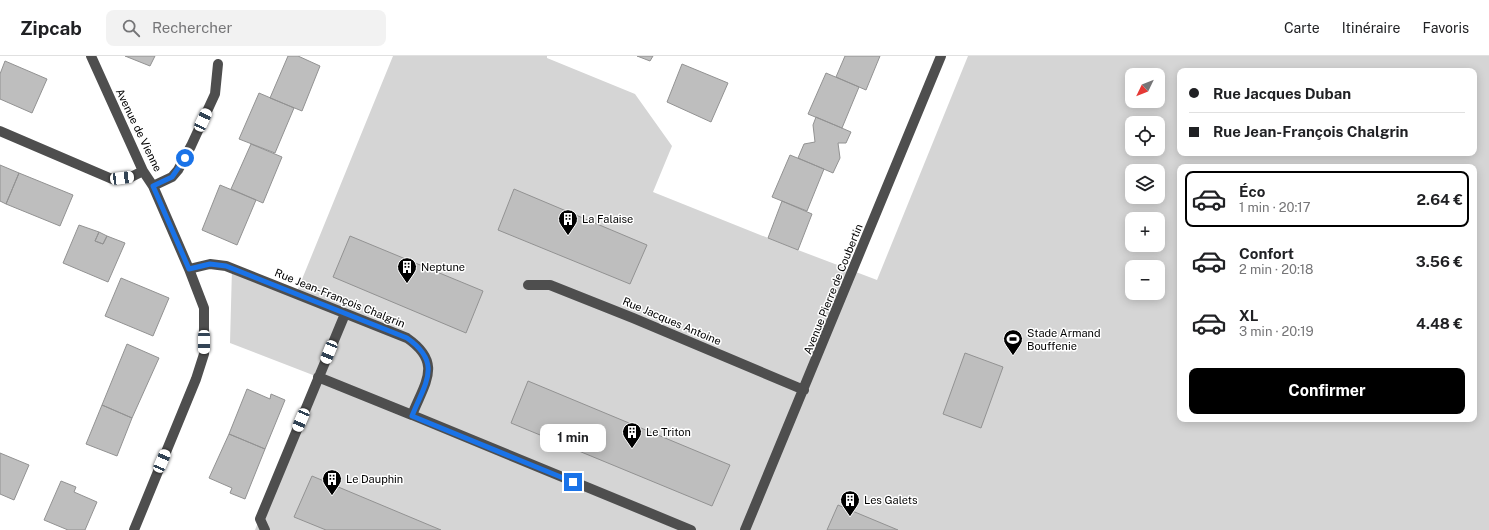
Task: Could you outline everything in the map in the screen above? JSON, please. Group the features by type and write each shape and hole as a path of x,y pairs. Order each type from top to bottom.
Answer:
{"street":[{"name":"Avenue de Vienne","path":"91,56 143,171 153,186 189,269 204,308 204,354 196,379 134,530"},
{"name":"Avenue Pierre de Coubertin","path":"745,530 942,56"},
{"path":"153,186 172,177 178,170 191,146 215,94 218,64"},
{"path":"0,131 112,179 131,177 143,171"},
{"name":"Rue Jean-François Chalgrin","path":"189,269 210,264 226,266 407,338 419,346 428,360 429,373 412,416"},
{"name":"Rue Jacques Antoine","path":"528,285 550,285 633,318 804,390"},
{"path":"265,530 260,519 344,314"},
{"path":"318,377 691,530"}],"shaded area":[{"path":"393,56 547,56 547,58 635,94 672,146 653,192 877,280 968,56 1489,56 1489,530 255,530 318,377 230,343 232,268 296,294"}],"building":[{"path":"125,56 155,56 150,66"},
{"path":"288,56 298,56 320,66 302,111 270,98"},
{"path":"637,56 653,56 650,61"},
{"path":"845,56 880,56 866,90 836,77"},
{"path":"5,61 47,79 32,113 0,99 0,74"},
{"path":"682,64 728,83 711,122 667,102"},
{"path":"826,73 859,87 842,128 808,114"},
{"path":"259,93 294,108 275,153 239,139"},
{"path":"816,117 851,132 846,143 838,143 840,158 833,173 798,158 804,144 815,142 813,125"},
{"path":"251,144 282,157 263,203 231,189"},
{"path":"790,155 824,169 807,211 772,197"},
{"path":"0,165 19,173 6,204 0,201"},
{"path":"19,173 73,195 60,226 6,204"},
{"path":"220,185 256,200 237,245 202,230"},
{"name":"La Falaise","path":"514,189 647,245 630,284 498,230"},
{"path":"782,201 812,214 798,250 768,238"},
{"path":"79,225 99,232 95,241 103,244 107,236 125,243 108,282 63,263"},
{"path":"99,232 107,236 103,244 95,241"},
{"name":"Neptune","path":"350,236 483,291 466,333 333,277"},
{"path":"121,278 169,298 153,336 105,316"},
{"path":"127,344 159,358 132,418 102,405"},
{"path":"965,353 1003,367 981,428 943,414"},
{"name":"Le Triton","path":"528,381 730,465 712,506 511,423"},
{"path":"247,389 270,399 271,394 285,400 265,449 229,434"},
{"path":"102,405 132,418 117,456 86,444"},
{"path":"229,434 265,449 245,499 230,493 232,488 209,478"},
{"path":"0,453 29,465 14,500 0,494"},
{"name":"Le Dauphin","path":"312,476 441,530 326,530 294,517"},
{"path":"61,481 76,487 74,492 97,502 85,530 68,530 44,520"},
{"name":"Les Galets","path":"838,505 898,530 827,530"}],"place":[{"name":"La Falaise","path":"568,236"},
{"name":"Neptune","path":"407,284"},
{"name":"Stade Armand Bouffenie","path":"1013,356"},
{"name":"Le Triton","path":"632,449"},
{"name":"Le Dauphin","path":"332,496"},
{"name":"Les Galets","path":"850,517"}],"route":[{"path":"185,158 172,177 153,186 189,269 210,264 226,266 407,338 419,346 428,360 429,373 412,416 573,482"}]}
